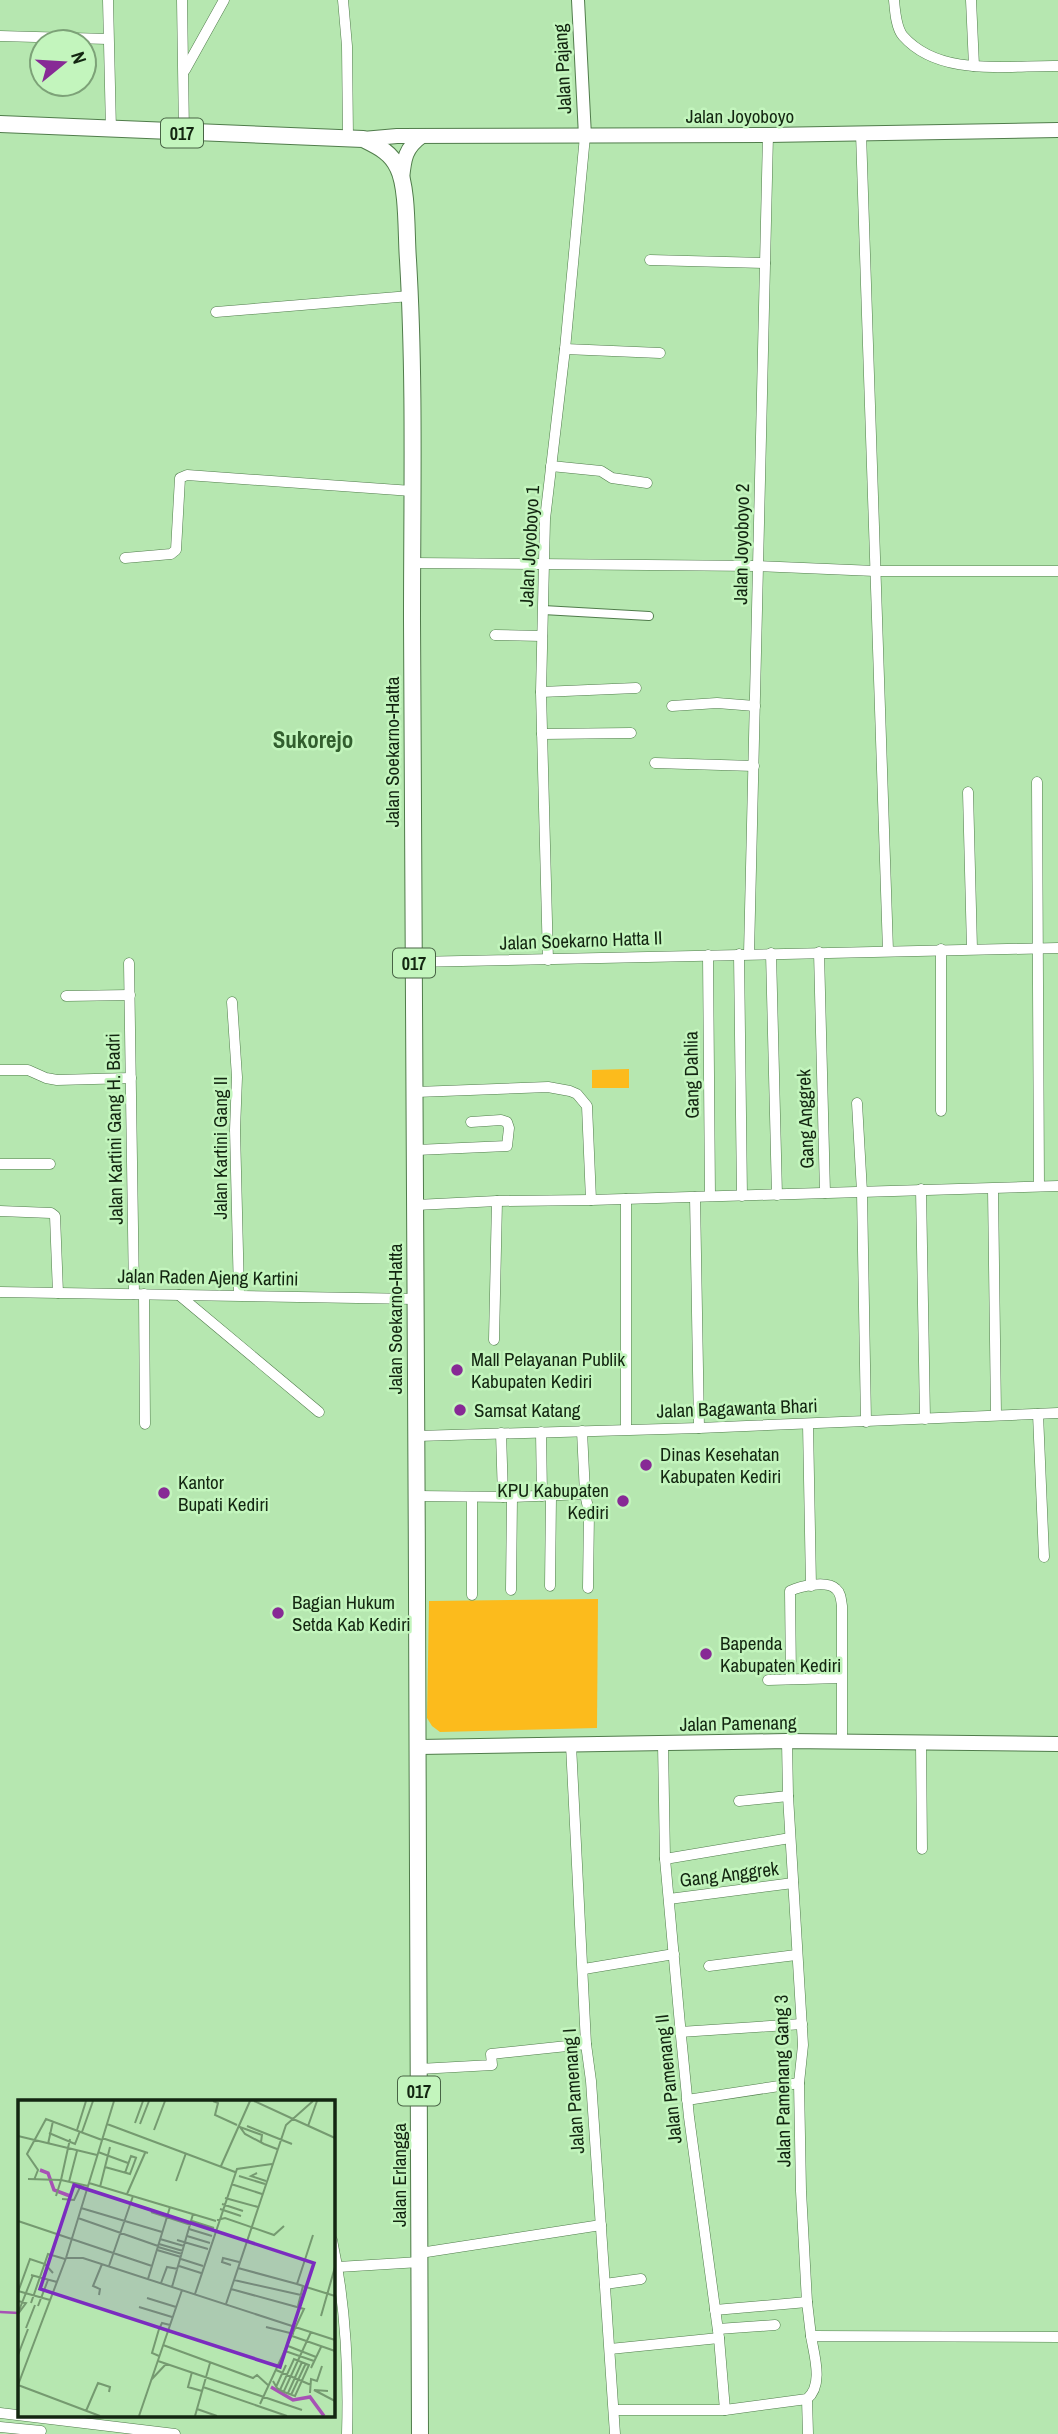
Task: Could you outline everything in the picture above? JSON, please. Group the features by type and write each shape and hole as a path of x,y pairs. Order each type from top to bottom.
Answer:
{"main road":[{"name":"017","path":"0,124 111,131 356,139"},
{"name":"Jalan Joyoboyo","path":"356,139 422,136 768,135 1058,130"},
{"path":"402,179 405,153 410,145 422,136"},
{"name":"Jalan Soekarno-Hatta","path":"356,139 382,149 394,159 402,179 410,296 419,1747"},
{"name":"Jalan Pamenang","path":"419,1747 787,1741 1058,1744"},
{"name":"Jalan Erlangga","path":"419,1747 420,2434"}],"street":[{"path":"108,0 111,131"},
{"path":"182,0 184,133"},
{"path":"184,71 224,0"},
{"path":"343,0 356,139"},
{"name":"Jalan Pajang","path":"578,0 585,136"},
{"path":"894,0 901,35 939,60 974,66 1058,66"},
{"path":"971,0 974,66"},
{"path":"0,36 108,39"},
{"path":"861,133 888,951"},
{"name":"Jalan Joyoboyo 2","path":"742,1196 744,954 754,766 768,135"},
{"name":"Jalan Joyoboyo 1","path":"548,960 541,692 544,563 551,466 585,136"},
{"path":"650,260 765,263"},
{"path":"216,312 410,296"},
{"path":"565,349 660,353"},
{"path":"551,466 601,471 612,478 647,483"},
{"path":"125,558 171,554 176,550 180,478 187,475 412,491"},
{"path":"412,563 758,566 875,571 1058,571"},
{"path":"543,610 649,616"},
{"path":"495,635 542,636"},
{"path":"541,692 636,688"},
{"path":"672,706 717,703 755,706"},
{"path":"542,734 631,733"},
{"path":"655,763 754,766"},
{"path":"1037,782 1039,1186"},
{"path":"968,792 972,949"},
{"name":"Jalan Soekarno Hatta II","path":"414,962 1058,948"},
{"path":"941,949 941,1111"},
{"name":"Gang Anggrek","path":"819,952 825,1193"},
{"path":"771,953 777,1195"},
{"name":"Gang Dahlia","path":"708,955 710,1196"},
{"name":"Jalan Kartini Gang H. Badri","path":"129,963 145,1424"},
{"path":"66,996 130,995"},
{"name":"Jalan Kartini Gang II","path":"232,1002 237,1052 235,1130 239,1294"},
{"path":"0,1070 28,1070 58,1080 131,1078"},
{"path":"416,1093 548,1087 577,1094 587,1106 591,1200"},
{"path":"858,1103 866,1422"},
{"path":"416,1150 508,1146 507,1122 471,1122"},
{"path":"0,1164 50,1164"},
{"path":"416,1205 1058,1186"},
{"path":"921,1189 925,1419"},
{"path":"993,1189 996,1415"},
{"path":"695,1197 699,1428"},
{"path":"626,1199 626,1429"},
{"path":"494,1340 497,1201"},
{"path":"0,1211 51,1213 55,1216 58,1293"},
{"name":"Jalan Raden Ajeng Kartini","path":"0,1292 416,1299"},
{"path":"179,1294 319,1412"},
{"name":"Jalan Bagawanta Bhari","path":"417,1436 699,1428 1058,1413"},
{"path":"1038,1414 1044,1557"},
{"path":"808,1424 811,1586"},
{"path":"582,1431 585,1493 589,1512 588,1588"},
{"path":"541,1432 547,1496 550,1586"},
{"path":"501,1433 511,1590"},
{"path":"417,1496 507,1497 585,1493"},
{"path":"472,1497 472,1595"},
{"path":"791,1679 789,1596 792,1588 824,1584 835,1587 842,1606 842,1741"},
{"path":"768,1681 841,1678"},
{"name":"Jalan Pamenang Gang 3","path":"787,1741 803,2053 799,2083 801,2191 807,2302 816,2369 816,2384 813,2394 807,2399 808,2434"},
{"path":"921,1743 922,1849"},
{"name":"Jalan Pamenang II","path":"663,1744 665,1859 680,2032 725,2410"},
{"name":"Jalan Pamenang I","path":"570,1745 586,2045 591,2081 615,2434"},
{"path":"738,1801 788,1796"},
{"path":"665,1859 790,1838"},
{"name":"Gang Anggrek","path":"669,1899 793,1883"},
{"path":"584,1969 674,1954"},
{"path":"709,1966 796,1955"},
{"path":"680,2032 802,2024"},
{"path":"419,2069 492,2065 491,2054 586,2045"},
{"path":"687,2100 799,2083"},
{"path":"337,2274 601,2225"},
{"path":"334,2253 348,2351 347,2434"},
{"path":"606,2284 641,2279"},
{"path":"715,2310 807,2302"},
{"path":"610,2349 775,2325"},
{"path":"811,2336 1058,2337"},
{"path":"614,2410 725,2410 807,2399"},
{"path":"0,2413 18,2415"},
{"path":"25,2416 175,2434"},
{"path":"0,2427 41,2432 42,2418"}],"shaded area":[{"path":"629,1069 629,1088 592,1088 592,1070"},
{"path":"598,1599 597,1728 440,1732 432,1726 427,1718 429,1601"}],"waterway":[{"path":"0,2312 18,2313"}],"place":[{"name":"Mall Pelayanan Publik Kabupaten Kediri","path":"457,1370"},
{"name":"Samsat Katang","path":"460,1410"},
{"name":"Dinas Kesehatan Kabupaten Kediri","path":"646,1465"},
{"name":"Kantor Bupati Kediri","path":"164,1493"},
{"name":"KPU Kabupaten Kediri","path":"623,1501"},
{"name":"Bagian Hukum Setda Kab Kediri","path":"278,1613"},
{"name":"Bapenda Kabupaten Kediri","path":"706,1654"}],"district":[{"name":"Sukorejo","path":"313,739"}]}
